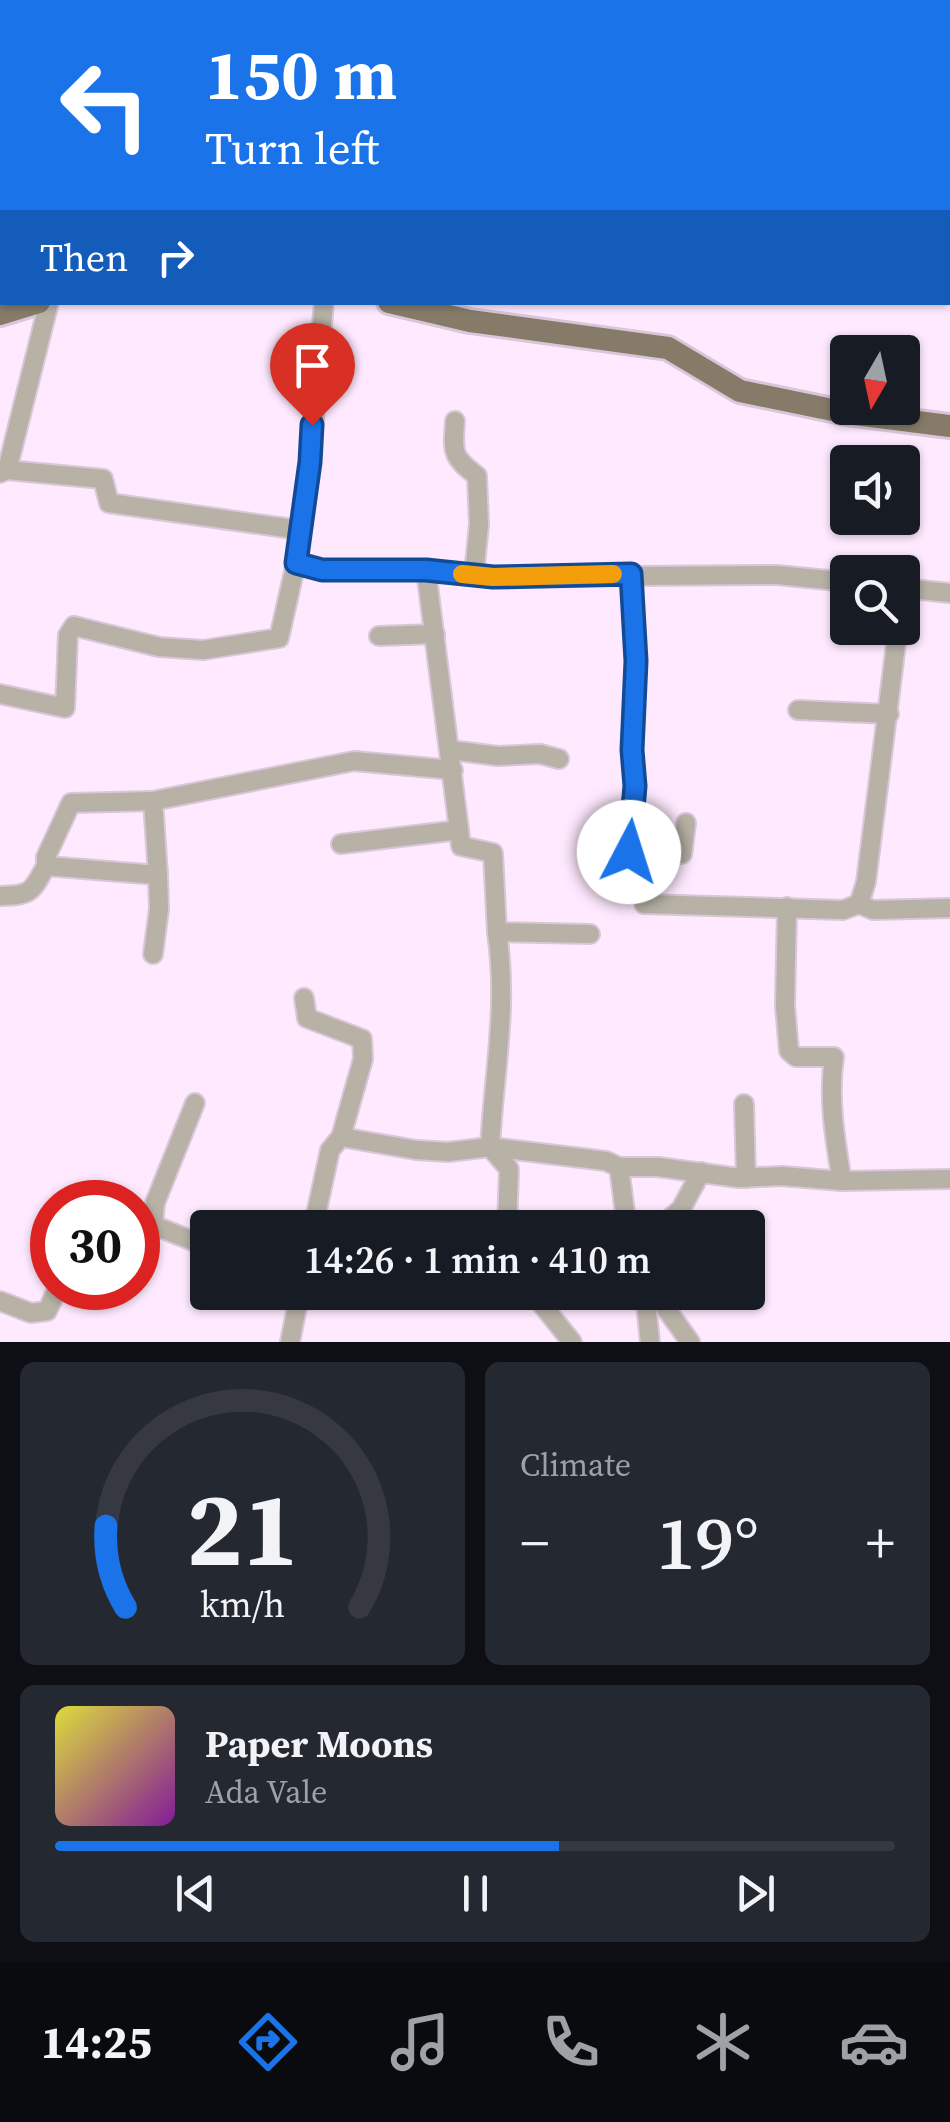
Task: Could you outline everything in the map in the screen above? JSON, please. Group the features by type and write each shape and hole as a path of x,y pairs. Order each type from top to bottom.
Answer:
{"main road":[{"path":"0,314 29,305"},
{"path":"425,307 470,321 668,348 740,392 847,413 950,426"}],"street":[{"path":"48,305 4,471 102,479 109,503 300,530"},
{"path":"0,694 65,708 68,636 74,626 159,647 202,650 279,638 296,563 310,462 324,305"},
{"path":"455,421 453,447 458,462 477,476 479,524 474,575"},
{"path":"296,563 322,570 426,570 474,575 777,574 830,580"},
{"path":"426,570 461,846 493,853 496,932 503,977 502,1033 490,1147 509,1169 508,1210"},
{"path":"631,574 636,661 632,750 635,786 629,852 682,854 686,822"},
{"path":"920,590 950,592"},
{"path":"379,636 435,634"},
{"path":"860,904 896,645"},
{"path":"798,710 889,714"},
{"path":"450,750 498,756 540,754 559,760"},
{"path":"0,896 22,896 36,889 46,856 71,803 154,801 354,761 452,770"},
{"path":"153,954 159,909 154,801"},
{"path":"341,844 459,830"},
{"path":"46,866 158,875"},
{"path":"644,904 844,910 860,904 873,910 950,908"},
{"path":"788,908 785,1006 789,1051 796,1057 834,1057 834,1135 842,1181"},
{"path":"496,932 590,934"},
{"path":"304,998 308,1018 362,1039 363,1060 341,1137 330,1150 318,1210"},
{"path":"160,1193 195,1102"},
{"path":"744,1104 746,1178"},
{"path":"341,1137 416,1150 448,1152 490,1147 606,1161 619,1167 746,1178 950,1180"},
{"path":"619,1167 625,1210"},
{"path":"680,1210 701,1172"},
{"path":"160,1228 190,1240"},
{"path":"0,1301 31,1312 47,1310"},
{"path":"290,1342 296,1310"},
{"path":"546,1310 572,1342"},
{"path":"647,1310 650,1342"},
{"path":"667,1310 690,1342"}],"slow traffic":[{"path":"462,574 613,574"}],"route":[{"path":"312,425 296,563 322,570 426,570 493,577 631,574 636,661 632,750 635,786 629,852"}]}
